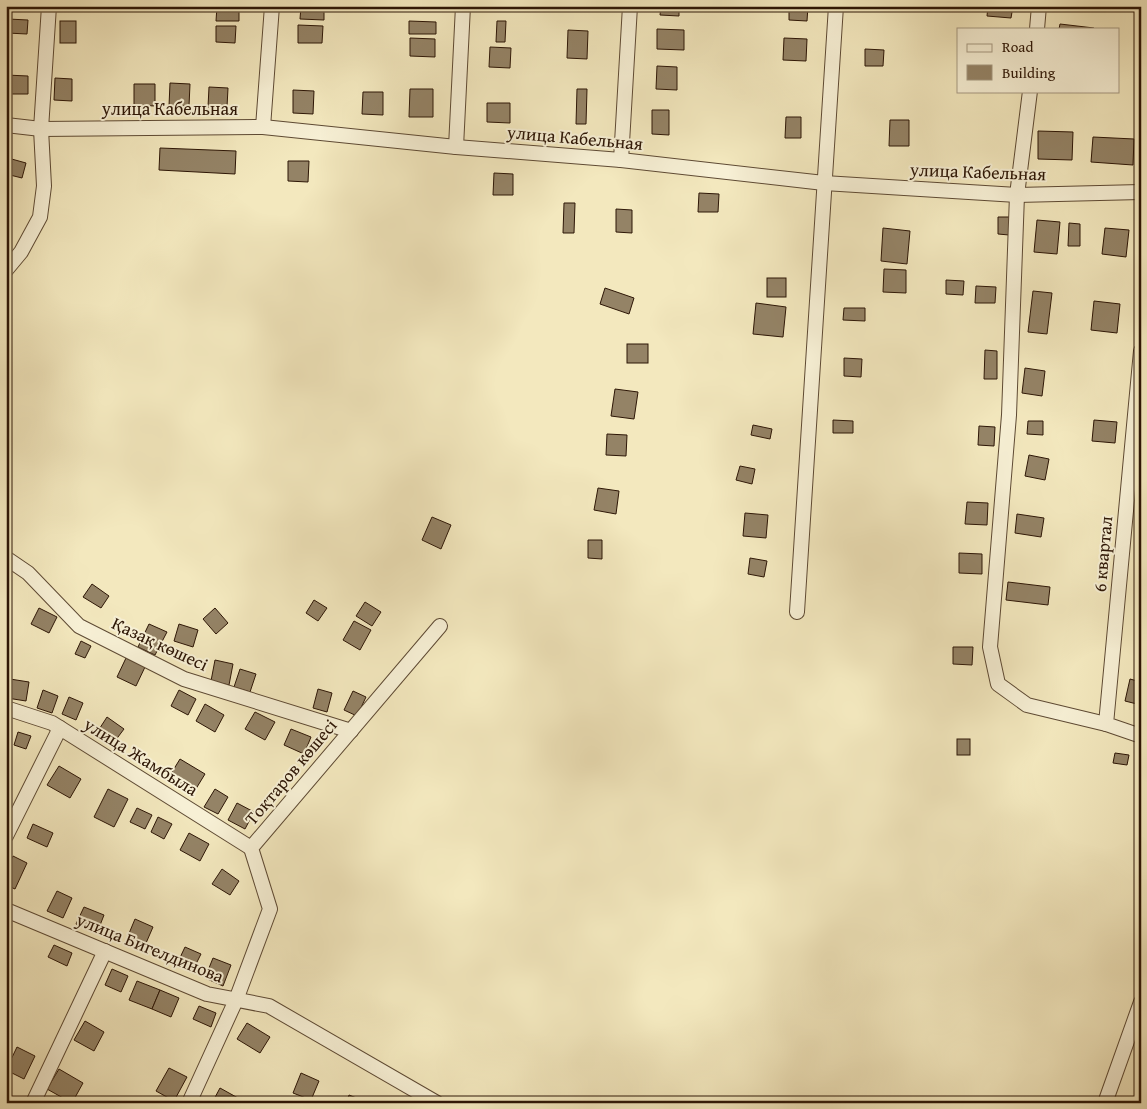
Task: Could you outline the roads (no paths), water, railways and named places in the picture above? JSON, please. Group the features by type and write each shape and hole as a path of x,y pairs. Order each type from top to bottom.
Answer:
{"street":[{"path":"6,270 21,252 40,217 44,186 41,129 49,6"},
{"path":"263,127 272,6"},
{"path":"456,147 463,6"},
{"path":"621,160 630,6"},
{"path":"797,612 836,6"},
{"path":"1037,28 1040,6"},
{"path":"1030,92 1017,195 1009,415 990,647 998,684 1027,705 1106,724 1141,736"},
{"name":"улица Кабельная","path":"6,126 41,129 263,127 456,147 621,160 824,183 1017,195 1141,192"},
{"name":"6 квартал","path":"1106,724 1141,351"},
{"name":"Қазақ көшесі","path":"6,558 28,573 78,626 184,679 351,731"},
{"name":"Тоқтаров көшесі","path":"189,1103 236,1000 270,909 251,848 440,626"},
{"name":"улица Жамбыла","path":"6,708 52,723 251,848"},
{"path":"6,836 60,728"},
{"name":"улица Бигелдинова","path":"6,910 207,994 269,1006 437,1103"},
{"path":"33,1103 105,951"},
{"path":"1105,1103 1141,1002"}]}
